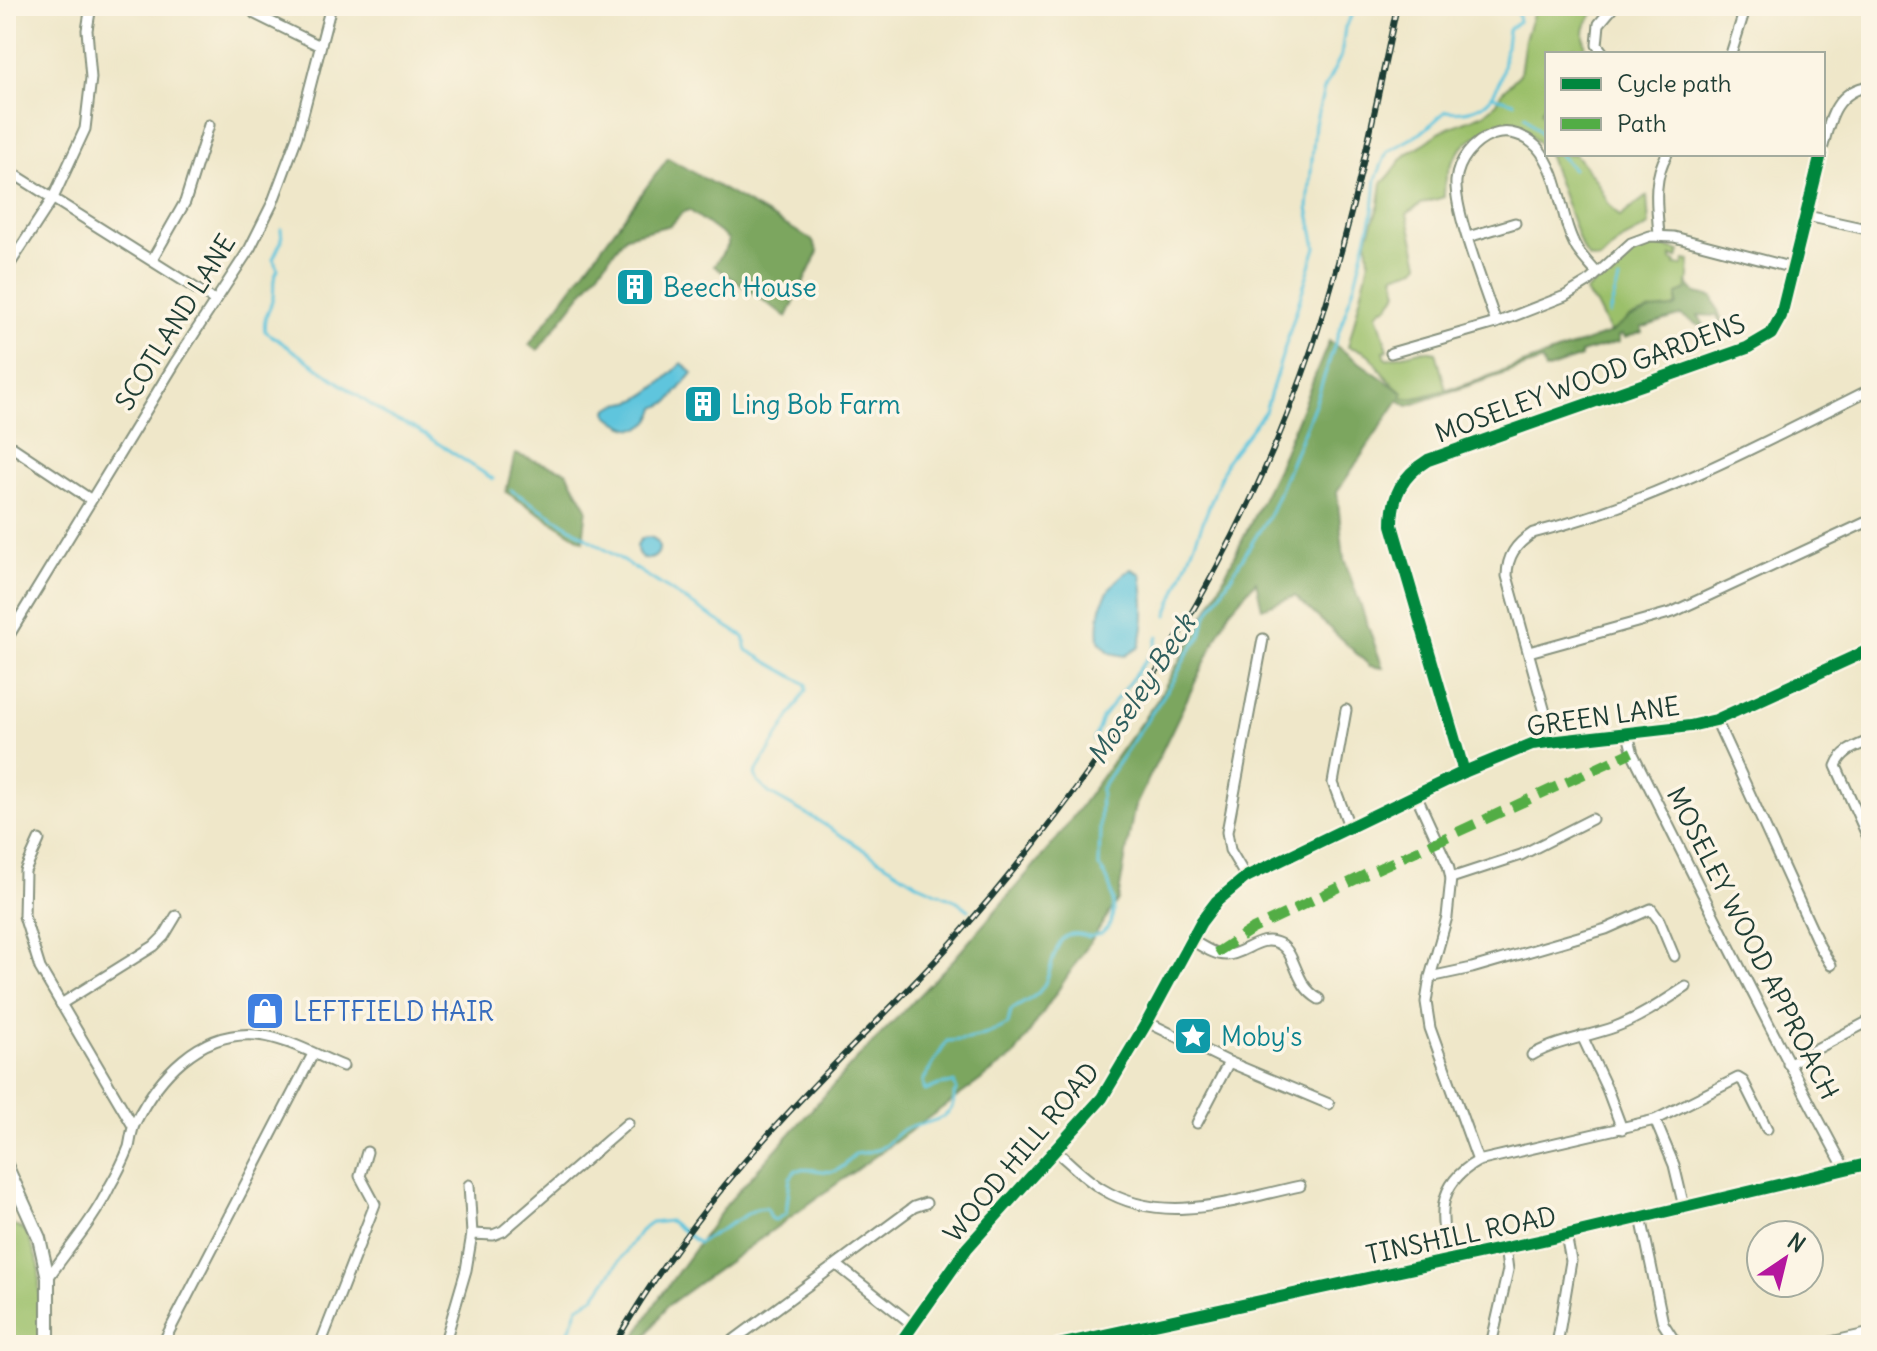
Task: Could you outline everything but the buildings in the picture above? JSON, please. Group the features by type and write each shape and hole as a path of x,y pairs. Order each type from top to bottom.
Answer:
{"street":[{"path":"6,270 53,198 85,129 91,78 87,30 91,6"},
{"path":"252,6 255,14 320,46"},
{"name":"SCOTLAND LANE","path":"6,640 90,499 214,300 250,248 272,204 297,137 331,6"},
{"path":"1602,52 1597,45 1599,24 1614,6"},
{"path":"1732,52 1746,6 1735,6"},
{"path":"1825,138 1838,103 1854,89 1871,86"},
{"path":"152,260 185,202 209,125"},
{"path":"1496,323 1457,195 1457,174 1461,163 1474,146 1491,135 1510,132 1519,135 1530,140 1544,157 1576,247 1597,273"},
{"path":"1659,235 1655,191 1666,156"},
{"name":"MOSELEY WOOD GARDENS","path":"1464,772 1392,525 1392,505 1398,490 1417,467 1428,460 1760,342 1771,334 1777,325 1793,268 1821,156"},
{"path":"6,169 214,300"},
{"path":"1807,216 1871,230"},
{"path":"1468,237 1515,223"},
{"path":"1391,353 1496,323 1565,296 1588,282 1631,243 1659,235 1793,268"},
{"path":"1553,741 1507,576 1507,563 1521,541 1533,533 1642,499 1718,466 1871,389"},
{"path":"6,443 90,499"},
{"path":"1529,652 1673,612 1871,520"},
{"path":"1246,877 1230,850 1227,832 1263,639"},
{"name":"GREEN LANE","path":"1191,940 1217,901 1246,877 1512,751 1553,741 1628,734 1716,720 1870,651"},
{"path":"1346,710 1333,776 1334,791 1349,826"},
{"path":"1716,720 1831,965"},
{"name":"MOSELEY WOOD APPROACH","path":"1628,734 1633,754 1788,1064 1845,1169"},
{"path":"1871,740 1846,751 1839,757 1836,766 1871,844"},
{"path":"1416,795 1451,878 1447,917 1426,1002 1430,1028 1478,1161"},
{"path":"1451,878 1521,855 1592,819"},
{"path":"39,840 25,871 24,916 40,968 133,1126"},
{"path":"1430,977 1606,929 1651,909 1674,956"},
{"path":"61,1004 154,946 176,916"},
{"path":"1191,940 1223,955 1262,941 1279,943 1285,948 1304,988 1319,999"},
{"name":"WOOD HILL ROAD","path":"899,1345 967,1248 1110,1087 1191,940"},
{"path":"1532,1055 1556,1042 1630,1021 1686,987"},
{"path":"1788,1064 1871,1020"},
{"path":"1147,1022 1229,1062 1329,1104"},
{"path":"48,1278 108,1191 128,1148 133,1126 152,1095 176,1064 201,1046 256,1035 289,1043 343,1066"},
{"path":"1582,1036 1622,1129"},
{"path":"162,1345 313,1054"},
{"path":"1197,1123 1229,1062"},
{"path":"1450,1260 1442,1227 1445,1197 1458,1176 1478,1161 1655,1120 1738,1078 1743,1081 1767,1129"},
{"path":"1655,1120 1674,1165 1684,1207"},
{"path":"472,1234 493,1235 503,1231 628,1123"},
{"path":"1055,1150 1106,1191 1129,1202 1161,1210 1209,1206 1300,1186"},
{"path":"320,1345 375,1204 360,1176 367,1152"},
{"name":"TINSHILL ROAD","path":"1058,1345 1566,1235 1871,1163"},
{"path":"6,1165 39,1238 48,1278 48,1345"},
{"path":"444,1345 466,1270 472,1234 469,1185"},
{"path":"727,1345 914,1207 926,1203"},
{"path":"1641,1217 1663,1323 1677,1345"},
{"path":"1557,1345 1571,1261 1566,1235"},
{"path":"1491,1345 1508,1270 1505,1247"},
{"path":"837,1265 912,1324"},
{"path":"1817,1345 1871,1333"}],"green space":[{"path":"1536,6 1599,6 1585,28 1587,52 1574,47 1571,52 1545,52 1545,103 1541,112 1545,117 1545,151 1532,137 1515,129 1498,128 1481,133 1454,158 1446,177 1444,197 1421,204 1407,214 1419,263 1416,268 1394,275 1398,292 1387,307 1377,314 1388,350 1384,351 1386,359 1424,350 1436,352 1446,390 1408,400 1401,396 1403,393 1370,356 1348,347 1369,260 1367,239 1379,205 1382,183 1405,156 1438,132 1484,114 1497,103 1502,92 1520,74 1525,39"},
{"path":"1549,156 1577,156 1620,217 1647,196 1649,226 1620,241 1600,260 1589,258 1582,248"},
{"path":"668,158 812,240 818,252 787,317 714,266 728,245 728,239 689,210 671,225 626,236 538,350 529,345"},
{"path":"1656,245 1680,251 1678,258 1671,256 1675,265 1683,266 1685,260 1690,261 1688,290 1684,291 1674,308 1640,315 1610,333 1596,305 1585,292 1630,253"},
{"path":"1687,283 1696,293 1713,297 1723,325 1717,316 1698,315 1704,325 1701,327 1681,315 1641,328 1642,332 1624,338 1618,336 1619,342 1580,353 1581,357 1545,370 1542,361 1408,406 1399,400 1337,492 1344,559 1383,668 1370,666 1295,596 1262,608 1256,581 1229,612 1134,809 1118,900 1014,1056 667,1306 640,1345 630,1345 657,1301 727,1204 855,1061 954,959 1057,839 1158,699 1211,604 1277,469 1329,341 1403,393 1402,397 1420,397 1456,388 1610,333 1629,318 1651,310 1673,308 1677,305 1677,294 1687,290"},
{"path":"515,454 566,471 587,508 583,541 506,492"},
{"path":"6,1222 26,1231 39,1265 40,1345 6,1345"}],"water":[{"path":"682,363 693,373 669,402 656,408 642,427 629,428 608,415 607,410 611,407 636,400 649,392"},
{"path":"644,537 652,537 659,548 652,559 644,559 637,552 637,544"},
{"path":"1131,569 1141,574 1144,620 1139,647 1125,656 1110,653 1099,641 1099,619 1108,591"}],"waterway":[{"path":"1167,615 1227,460 1265,411 1316,247 1308,208 1315,124 1324,89 1341,56 1345,27 1358,6"},
{"name":"Moseley Beck","path":"565,1342 578,1307 595,1296 640,1231 651,1223 670,1221 698,1243 756,1209 766,1208 770,1218 775,1220 786,1214 790,1178 796,1170 828,1172 840,1169 855,1154 879,1149 901,1131 943,1117 953,1104 957,1090 954,1083 925,1091 923,1081 947,1041 979,1037 1008,1024 1011,1010 1035,996 1044,984 1060,942 1076,934 1089,937 1102,933 1108,927 1112,919 1113,900 1108,881 1099,867 1101,788 1174,680 1187,654 1201,636 1206,617 1271,512 1315,404 1355,283 1373,211 1376,179 1387,152 1421,133 1446,111 1465,111 1479,107 1489,99 1501,76 1508,30 1519,21 1516,6"},
{"path":"1492,96 1514,102"},
{"path":"1525,116 1545,138"},
{"path":"1561,156 1573,169"},
{"path":"281,229 282,240 273,259 278,270 265,331 387,416 416,429 493,479"},
{"path":"1609,314 1619,280"},
{"path":"511,490 744,637 747,650 806,684 806,690 755,774 758,782 769,793 916,883 957,901 969,910"},
{"path":"1094,740 1102,718 1153,651 1158,636"}],"railway":[{"path":"614,1345 674,1252 741,1166 810,1089 935,961 1011,873 1065,804 1164,660 1208,584 1247,507 1283,427 1313,345 1350,219 1397,6"}],"marked path":[{"path":"1216,953 1251,930 1377,869 1632,752"}],"cycle path":[{"path":"1464,772 1392,525 1400,487 1411,473 1428,460 1747,348 1771,334 1781,316 1821,156"},
{"path":"899,1345 967,1248 1102,1098 1201,922 1217,901 1246,877 1464,772 1532,744 1690,726 1716,720 1871,649"},
{"path":"1058,1345 1566,1235 1871,1163"}],"place":[{"name":"Beech House","path":"635,287"},
{"name":"Ling Bob Farm","path":"703,404"},
{"name":"LEFTFIELD HAIR","path":"265,1011"},
{"name":"Moby's","path":"1193,1036"}]}
